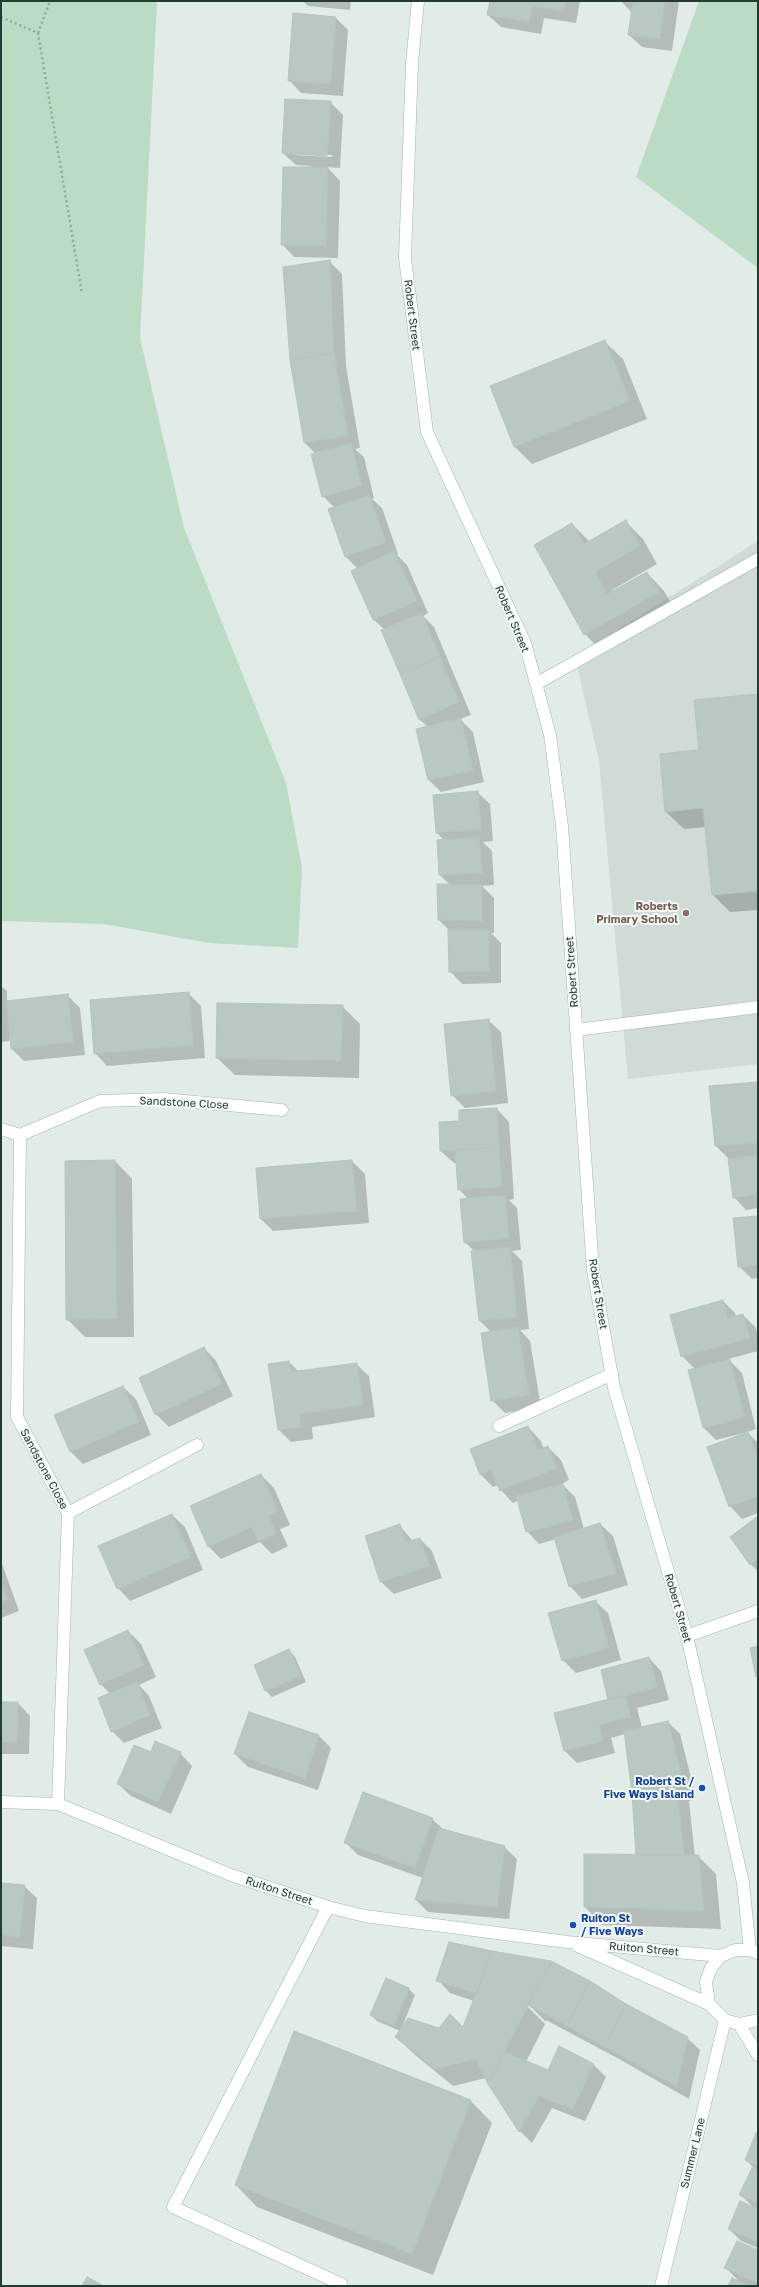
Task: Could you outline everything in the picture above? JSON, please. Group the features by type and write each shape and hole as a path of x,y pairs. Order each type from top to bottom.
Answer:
{"street":[{"name":"Robert Street","path":"418,1 412,63 405,258 427,432 525,642 550,735 562,826 593,1270 614,1388 686,1636 744,1883 754,1952"},
{"path":"536,684 758,559"},
{"path":"576,1030 758,1007"},
{"name":"Sandstone Close","path":"58,1804 68,1513 17,1417 20,1135 100,1101 163,1099 282,1110"},
{"path":"1,1129 20,1135"},
{"path":"499,1426 612,1374"},
{"path":"68,1513 197,1445"},
{"path":"686,1636 758,1610"},
{"name":"Ruiton Street","path":"1,1802 58,1804 231,1875 328,1907 365,1916 567,1942 721,1956"},
{"path":"328,1907 173,2207 341,2284"},
{"name":"Ruiton Street","path":"567,1942 709,2004"},
{"path":"754,1952 735,1950 721,1956 711,1968 706,1982 709,2004 725,2020 739,2024 758,2020"},
{"name":"Summer Lane","path":"661,2286 725,2020"},
{"path":"739,2024 758,2055"}],"path":[{"path":"50,1 38,33 82,294"},
{"path":"1,17 38,33"}],"shaded area":[{"name":"Roberts Primary School","path":"758,541 758,1064 628,1079 599,761 575,657"}],"green space":[{"path":"1,1 157,1 140,338 184,528 286,783 302,868 298,948 209,943 104,924 1,921"},
{"path":"699,1 758,1 758,268 636,177"}],"building":[{"path":"490,1 566,1 564,11 532,6 529,22 487,15"},
{"path":"620,1 665,1 660,39 628,35 633,3"},
{"path":"293,13 336,17 331,84 288,81"},
{"path":"285,99 331,101 327,156 282,153"},
{"path":"283,167 328,167 326,246 281,245"},
{"path":"330,260 334,353 290,360 283,267"},
{"path":"605,340 630,401 514,447 490,386"},
{"path":"334,353 348,436 304,443 290,360"},
{"path":"351,443 362,486 322,497 311,454"},
{"path":"369,495 386,542 345,557 328,509"},
{"path":"626,520 640,546 595,572 607,594 647,572 659,592 584,635 534,545 572,523 584,544"},
{"path":"394,551 417,601 373,620 351,571"},
{"path":"422,613 440,657 400,674 381,630"},
{"path":"440,657 459,702 419,720 400,674"},
{"path":"758,694 758,891 712,895 703,808 665,812 660,754 699,750 694,700"},
{"path":"461,718 473,770 428,780 416,729"},
{"path":"478,791 481,829 436,833 433,795"},
{"path":"479,837 482,873 439,875 437,840"},
{"path":"437,884 482,885 482,921 438,920"},
{"path":"448,930 489,930 489,971 449,972"},
{"path":"189,992 193,1045 94,1054 90,1000"},
{"path":"68,994 73,1042 11,1049 6,1001"},
{"path":"217,1003 343,1005 341,1061 216,1058"},
{"path":"489,1019 496,1091 451,1096 444,1024"},
{"path":"758,1082 758,1143 715,1146 709,1086"},
{"path":"497,1108 499,1147 440,1151 439,1122 459,1121 459,1110"},
{"path":"499,1147 502,1187 458,1190 455,1150"},
{"path":"758,1155 758,1194 733,1198 728,1159"},
{"path":"115,1160 117,1319 66,1320 65,1161"},
{"path":"352,1160 357,1211 260,1219 256,1168"},
{"path":"505,1195 509,1238 464,1243 460,1199"},
{"path":"758,1216 758,1265 738,1267 733,1218"},
{"path":"510,1247 517,1317 479,1321 471,1251"},
{"path":"723,1300 728,1318 743,1314 750,1338 681,1357 670,1315"},
{"path":"518,1327 529,1395 491,1401 481,1333"},
{"path":"204,1347 222,1384 155,1415 139,1378"},
{"path":"730,1359 745,1417 703,1428 688,1370"},
{"path":"289,1361 291,1372 357,1363 363,1405 300,1414 301,1427 278,1430 268,1364"},
{"path":"123,1386 139,1422 70,1452 54,1415"},
{"path":"528,1426 538,1450 548,1446 557,1468 500,1491 491,1470 480,1475 470,1449"},
{"path":"748,1432 758,1458 758,1496 729,1507 707,1447"},
{"path":"261,1474 278,1512 269,1516 276,1534 258,1542 252,1527 208,1547 190,1506"},
{"path":"563,1484 573,1520 526,1532 516,1496"},
{"path":"172,1514 191,1557 117,1589 98,1546"},
{"path":"758,1516 758,1558 750,1565 730,1537"},
{"path":"600,1523 616,1573 569,1587 554,1537"},
{"path":"400,1524 406,1542 420,1538 430,1566 380,1582 365,1536"},
{"path":"1,1581 8,1599 1,1602"},
{"path":"596,1600 609,1648 562,1661 548,1613"},
{"path":"128,1630 144,1665 100,1685 84,1650"},
{"path":"758,1646 758,1676 756,1677 750,1648"},
{"path":"289,1649 301,1676 265,1691 254,1665"},
{"path":"649,1657 657,1687 608,1700 601,1670"},
{"path":"137,1682 150,1715 111,1732 98,1698"},
{"path":"625,1695 631,1717 599,1725 603,1741 564,1751 554,1713"},
{"path":"1,1702 18,1702 17,1742 1,1742"},
{"path":"249,1712 319,1735 305,1778 234,1754"},
{"path":"668,1721 684,1786 677,1789 632,1793 624,1731"},
{"path":"155,1741 181,1752 158,1802 117,1784 134,1745 151,1752"},
{"path":"677,1789 684,1855 636,1855 632,1793"},
{"path":"363,1792 433,1818 415,1868 344,1843"},
{"path":"439,1828 505,1846 497,1907 415,1900"},
{"path":"584,1854 699,1855 704,1911 584,1907"},
{"path":"1,1883 25,1885 20,1937 1,1935"},
{"path":"449,1942 492,1951 477,1994 436,1981"},
{"path":"492,1951 551,1961 488,2084 476,2059 435,2069 395,2037 408,2018 439,2028 450,2014 463,2027"},
{"path":"551,1961 590,1981 567,2026 528,2005"},
{"path":"386,1978 409,1988 394,2026 370,2015"},
{"path":"590,1981 626,2004 605,2047 567,2026"},
{"path":"626,2004 688,2037 677,2087 605,2047"},
{"path":"294,2031 471,2100 412,2254 235,2185"},
{"path":"559,2046 594,2064 573,2109 539,2096 519,2132 488,2084 505,2052 548,2070"},
{"path":"756,2133 758,2133 758,2166 745,2160"},
{"path":"752,2168 758,2170 758,2203 739,2195"},
{"path":"740,2201 758,2209 758,2242 728,2229"},
{"path":"737,2241 758,2250 758,2283 724,2268"},
{"path":"87,2277 104,2286 82,2286"},
{"path":"732,2278 750,2286 728,2286"}],"place":[{"name":"Roberts Primary School","path":"686,913"},
{"name":"Robert St / Five Ways Island","path":"702,1788"},
{"name":"Ruiton St / Five Ways","path":"573,1925"}]}
